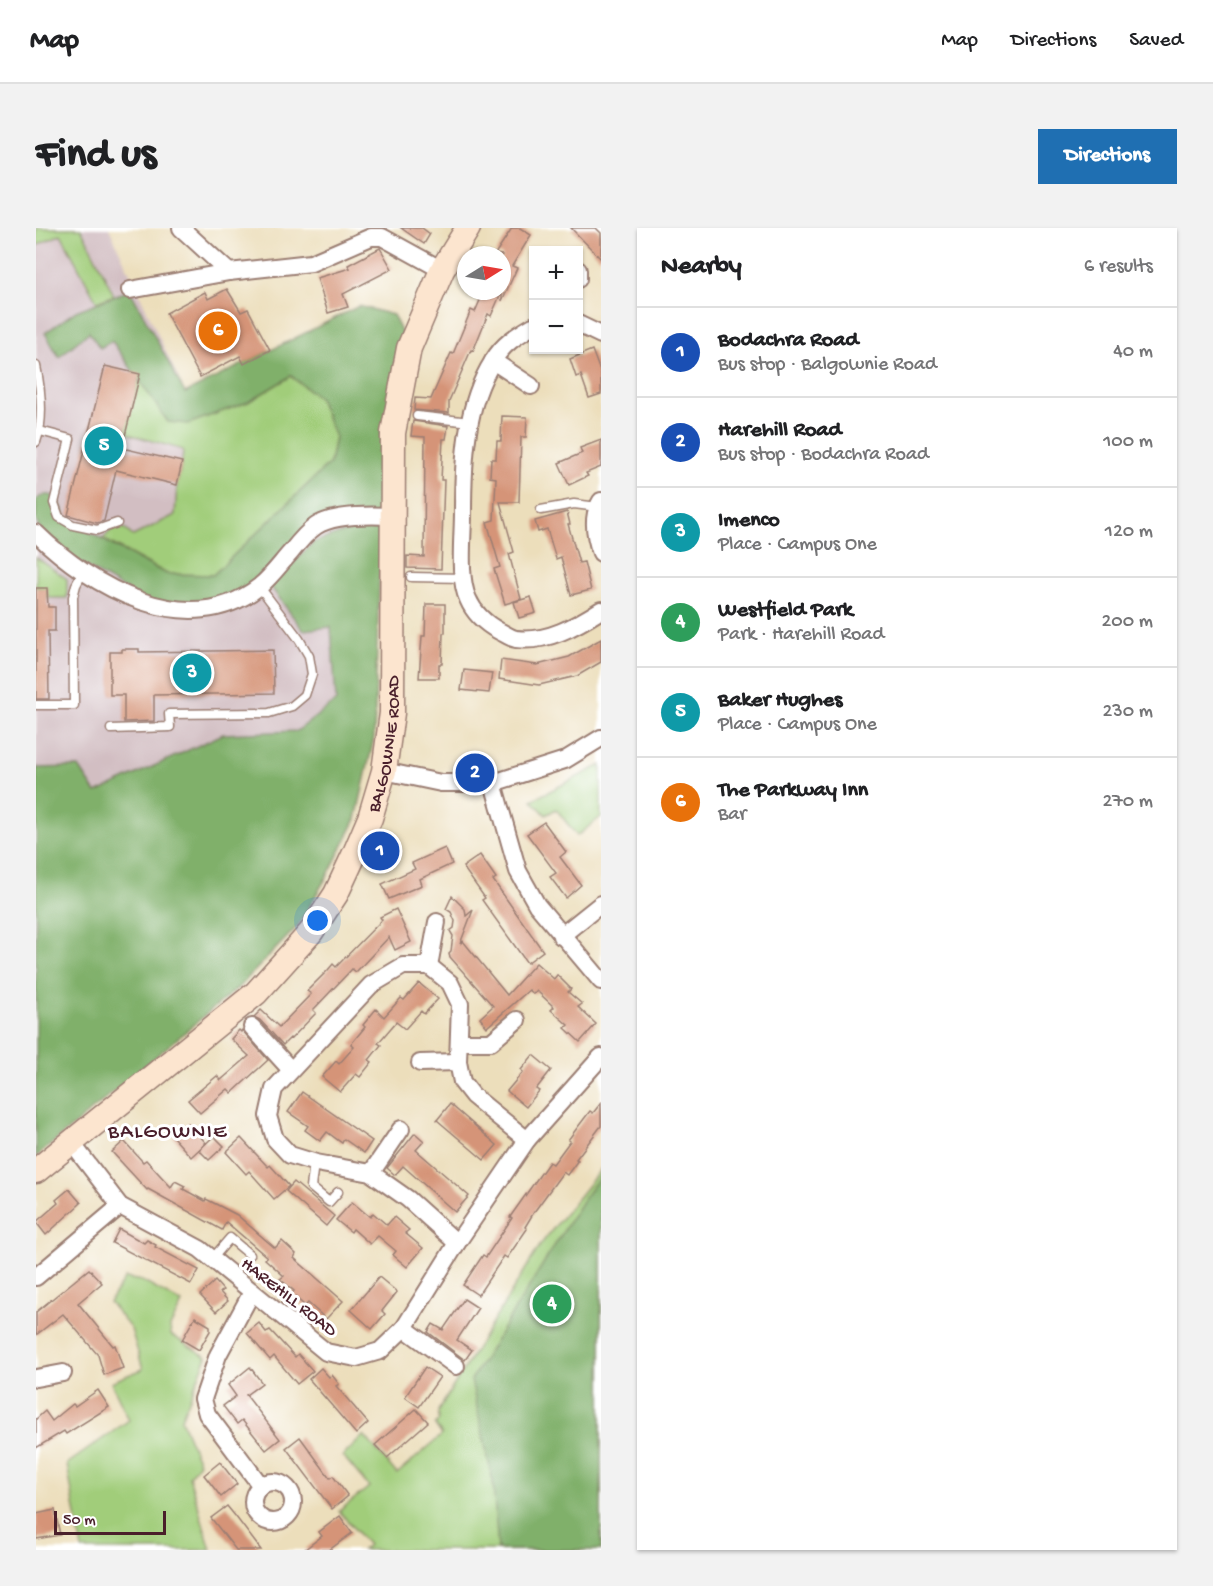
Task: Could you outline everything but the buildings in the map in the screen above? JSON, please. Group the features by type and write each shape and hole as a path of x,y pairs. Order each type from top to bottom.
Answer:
{"street":[{"path":"181,228 229,272"},
{"name":"BALGOWNIE ROAD","path":"36,1171 236,1010 277,970 311,932 336,894 355,853 370,818 384,771 392,713 393,433 409,348 442,270 468,228"},
{"path":"130,290 229,272 311,263 371,237 382,237 442,270"},
{"path":"583,326 601,335"},
{"path":"529,329 510,339 493,361 482,382 470,422 463,479 464,578 468,599 486,624 515,639 543,638 572,628 601,610"},
{"path":"493,361 531,386"},
{"path":"599,504 595,523 596,539 601,553"},
{"path":"36,533 83,572 121,592 152,605 175,610 200,610 230,602 259,586 317,525 350,515 392,516"},
{"path":"384,771 441,783 493,783 565,760 601,738"},
{"path":"493,783 518,871 537,905 601,981"},
{"path":"561,936 601,904"},
{"path":"429,966 437,922"},
{"path":"457,1243 408,1199 371,1173 314,1163 290,1155 275,1139 268,1116 274,1089 290,1069 371,985 404,966 429,966 450,982 460,1004 458,1062 462,1082 473,1096 527,1140"},
{"path":"460,1042 491,1042 517,1020"},
{"path":"252,1027 290,1069"},
{"name":"HAREHILL ROAD","path":"71,1142 120,1206 200,1249 326,1352 356,1358 380,1351 404,1328 457,1243 527,1140 601,1057"},
{"path":"420,1063 458,1062"},
{"path":"371,1173 401,1129"},
{"path":"36,1277 120,1206"},
{"path":"252,1292 218,1355 203,1399 207,1414 261,1486"},
{"path":"404,1328 456,1366"},
{"path":"36,1378 63,1373"}],"lane":[{"path":"36,366 40,400 40,431 36,442"},
{"path":"417,416 470,422"},
{"path":"40,431 70,439 54,503 59,517 73,525 98,530 117,523"},
{"path":"541,510 574,504 599,504"},
{"path":"36,705 74,705 73,597 83,572"},
{"path":"411,577 464,578"},
{"path":"111,729 170,727 169,714 269,713 292,706 305,695 312,674 309,656 259,586"},
{"path":"314,1163 311,1187 329,1202 338,1192"},
{"path":"212,1259 230,1238 250,1256"}],"shaded area":[{"path":"36,228 109,228 185,393 359,306 383,487 374,738 356,819 328,875 297,927 240,986 36,1157"}],"green space":[{"path":"36,228 81,228 114,295 97,302 61,234 36,246"},
{"path":"130,290 185,393 359,306 393,315 409,348 392,516 317,525 230,602 152,605 47,544 36,521 36,500 47,495 58,498 66,518 167,574 213,575 330,463 335,437 319,398 291,376 248,402 188,424 168,422 112,341 100,348 89,332 59,357 45,333 76,311"},
{"path":"140,374 168,422 248,402 290,376 319,398 335,437 330,463 213,575 167,574 103,539 117,523 133,536 175,515 183,450 125,433"},
{"path":"354,529 381,529 374,738 356,819 328,875 297,927 240,986 36,1157 36,768 79,767 96,793 223,734 297,731 336,701 331,627 303,630 270,586 314,542"},
{"path":"36,557 67,579 67,598 48,598 47,588 36,588"},
{"path":"601,765 601,817 577,836 556,809 546,815 532,800"},
{"path":"601,1169 601,1550 362,1550 368,1545 339,1511 369,1487 343,1456 364,1435 397,1474 442,1435 435,1425 439,1420 438,1411 541,1244"},
{"path":"601,1175 601,1550 498,1550 493,1482 471,1380 584,1198"},
{"path":"125,1278 142,1281 182,1303 170,1327 171,1335 207,1357 181,1419 199,1463 189,1476 211,1550 82,1550 67,1464 129,1420 111,1382 143,1369 131,1329 109,1302"}],"place":[{"name":"The Parkway Inn","path":"218,331"},
{"name":"Baker Hughes","path":"104,446"},
{"name":"Imenco","path":"192,673"},
{"name":"Harehill Road","path":"475,773"},
{"name":"Bodachra Road","path":"380,851"},
{"name":"Westfield Park","path":"552,1304"}],"district":[{"name":"BALGOWNIE","path":"168,1130"}]}
